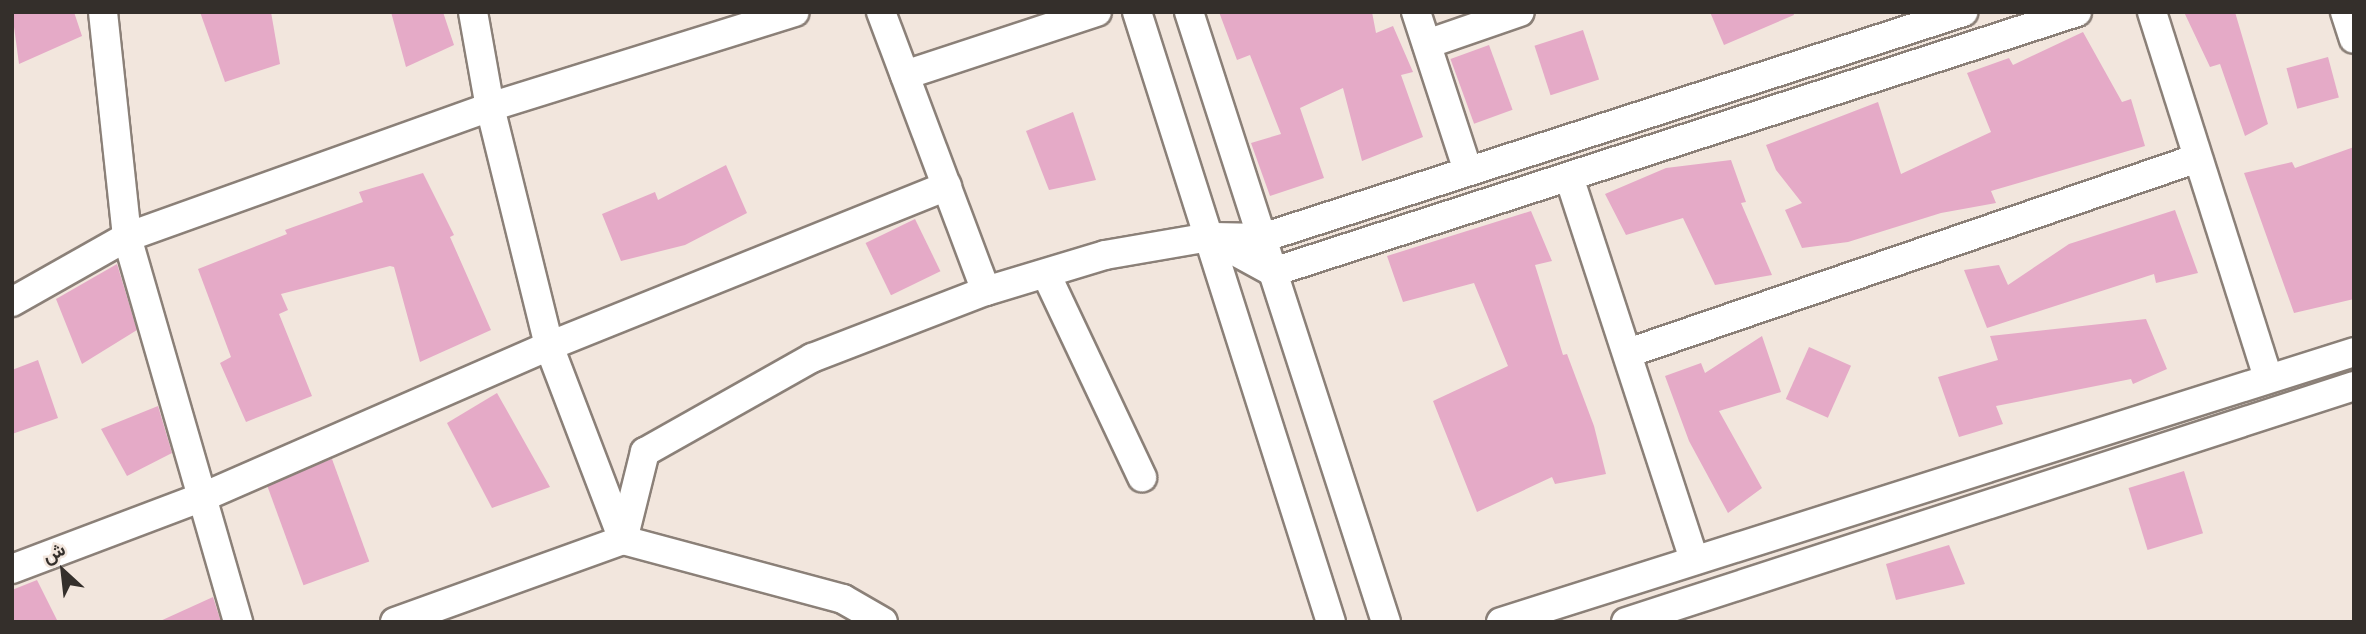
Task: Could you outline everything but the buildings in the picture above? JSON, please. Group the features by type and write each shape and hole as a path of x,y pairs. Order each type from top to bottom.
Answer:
{"street":[{"path":"103,12 127,237 238,622"},
{"path":"473,12 490,107 549,346 623,540"},
{"path":"12,302 127,237 490,107 795,12"},
{"path":"881,12 986,292"},
{"path":"905,75 1097,12"},
{"path":"1137,12 1331,622"},
{"path":"1189,12 1386,622"},
{"path":"1416,12 1468,172"},
{"path":"1427,44 1520,12"},
{"path":"623,540 645,452 812,358 986,292 1105,255 1209,237 1262,238 1964,12"},
{"path":"1209,237 1273,272 2077,12"},
{"path":"2152,12 2268,378"},
{"path":"2345,12 2354,39"},
{"path":"1628,353 2198,158"},
{"path":"1569,177 1694,560"},
{"path":"12,569 203,498 549,346 947,186"},
{"path":"1046,274 1142,477"},
{"path":"1501,622 2354,352"},
{"path":"1626,622 2354,386"},
{"path":"395,622 623,540 843,599 883,622"}]}
